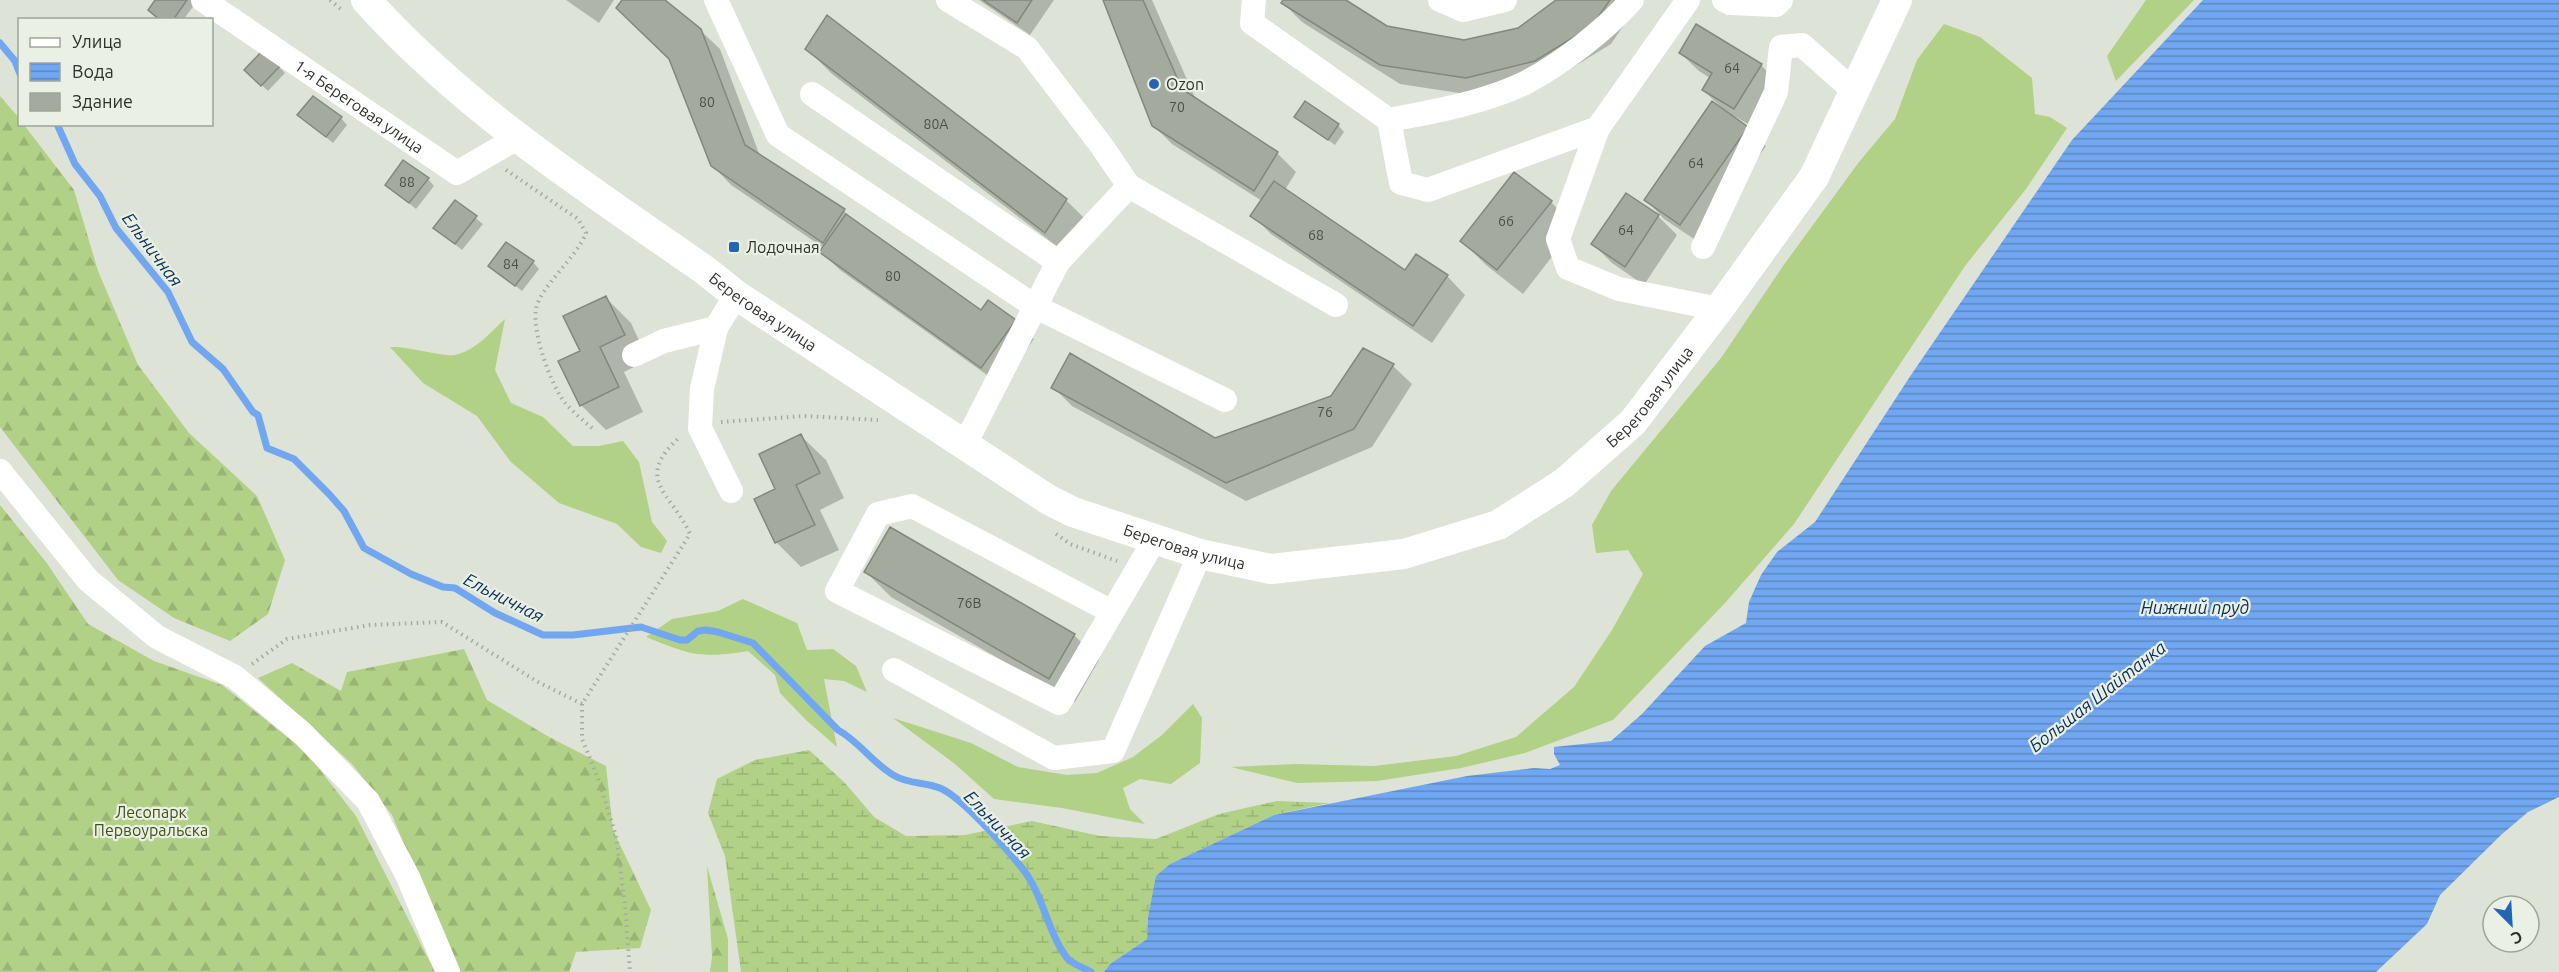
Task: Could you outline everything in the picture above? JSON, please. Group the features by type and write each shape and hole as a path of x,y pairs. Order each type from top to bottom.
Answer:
{"main road":[{"name":"Береговая улица","path":"366,0 504,146 706,271 736,295 1049,500 1073,512 1200,554 1272,568 1404,554 1498,525 1564,483 1633,422 1719,309 1814,177 1897,0"}],"street":[{"name":"1-я Береговая улица","path":"203,0 457,173 504,146"},
{"path":"716,0 778,135 1036,307 1225,400"},
{"path":"948,0 1027,48 1101,145 1129,186 1336,305"},
{"path":"1254,0 1252,22 1389,120 1401,183 1428,190 1598,128"},
{"path":"1440,0 1463,10 1505,0"},
{"path":"1389,120 1449,109 1526,82 1608,27 1632,0"},
{"path":"1688,0 1598,128 1558,239 1568,268 1619,289 1719,309"},
{"path":"1724,0 1730,3 1776,5 1781,0"},
{"path":"1703,248 1776,92 1781,47 1802,45 1855,92"},
{"path":"812,94 1058,262"},
{"path":"965,444 1058,262 1129,186"},
{"path":"731,491 700,428 702,389 716,328 736,295"},
{"path":"634,355 664,341 716,328"},
{"path":"0,471 88,580 157,637 235,677 302,733 368,801 408,877 448,972"},
{"path":"1112,612 912,506 878,514 837,591 1059,703 1155,539"},
{"path":"894,670 1054,758 1113,751 1200,554"}],"path":[{"path":"504,146 504,169 578,219 586,233 581,246 557,274 536,309 540,349 546,368 565,404 593,429"},
{"path":"630,972 625,905 616,836 598,778 582,739 582,704 674,564 690,534 683,519 671,506 657,483 657,464 666,450 681,437 720,422 804,416 882,420"},
{"path":"235,677 286,639 370,625 442,622 538,682 582,704"}],"green space":[{"path":"2146,0 2194,0 2116,81 2107,56"},
{"path":"1944,24 1980,37 2032,78 2035,114 2050,117 2067,128 2026,189 1965,266 1794,524 1725,603 1613,720 1525,753 1461,768 1377,781 1297,783 1231,767 1295,764 1374,766 1456,756 1516,737 1574,687 1612,630 1643,574 1628,550 1596,553 1592,525 1611,491 1721,358 1783,266 1859,162 1895,119 1917,60"},
{"path":"0,96 18,117 18,126 25,126 74,190 98,271 138,365 189,433 257,496 285,560 268,614 230,641 174,618 118,580 0,427"},
{"path":"505,319 495,370 511,403 543,417 573,446 599,446 623,441 639,462 652,522 667,541 661,553 641,547 617,524 559,503 511,462 477,416 423,383 390,347 455,355 476,345"},
{"name":"Лесопарк Первоуральска","path":"0,505 46,562 88,624 154,661 222,685 306,752 356,816 435,972 0,972"},
{"path":"743,599 797,623 807,650 833,649 856,666 867,692 844,681 824,679 837,747 780,693 775,675 748,651 717,655 696,654 646,637 672,619 718,611"},
{"path":"464,649 487,700 549,737 606,766 613,830 651,910 640,948 576,952 569,972 457,972 392,815 352,764 258,678 292,663 341,691 347,672"},
{"path":"1193,704 1202,718 1200,763 1171,784 1140,779 1123,788 1130,809 1145,824 1062,808 994,799 955,764 893,718 971,743 1018,767 1067,775 1097,773 1133,757 1162,735"},
{"path":"809,750 845,783 874,817 906,836 965,835 1032,821 1100,836 1156,839 1219,814 1277,801 1329,803 1274,815 1170,864 1148,917 1147,939 1110,964 1104,972 741,972 725,856 708,813 717,779 755,760"},
{"path":"707,866 728,939 728,972 710,972 712,957"}],"water":[{"name":"Нижний пруд","path":"2203,0 2559,0 2559,797 2528,812 2501,835 2440,895 2427,924 2376,972 1104,972 1110,964 1147,939 1148,917 1156,876 1170,864 1274,815 1467,776 1534,768 1550,769 1560,765 1554,754 1554,747 1611,741 1642,714 1705,646 1746,623 1749,602 1761,575 1777,552 1815,522 1911,375 2072,140"}],"building":[{"path":"155,0 187,0 174,18 158,18 148,10"},
{"path":"622,0 665,0 701,29 745,145 845,209 823,243 711,166 669,59 616,8"},
{"path":"983,0 1032,0 1017,23"},
{"path":"1103,0 1143,0 1182,89 1278,152 1254,191 1152,126"},
{"path":"1283,0 1346,0 1387,26 1464,40 1518,28 1556,0 1610,0 1592,26 1535,61 1466,78 1380,65 1281,3"},
{"path":"827,15 1067,199 1045,233 805,49"},
{"path":"1696,24 1762,64 1734,109 1702,90 1712,73 1679,53"},
{"path":"263,50 280,66 261,86 244,70"},
{"path":"313,96 342,117 326,137 297,115"},
{"path":"1305,101 1339,124 1328,140 1294,117"},
{"path":"1712,101 1748,127 1680,225 1644,200"},
{"path":"403,160 429,178 409,203 385,185"},
{"path":"1514,172 1552,201 1497,270 1460,241"},
{"path":"1274,181 1405,270 1416,254 1448,275 1413,326 1250,216"},
{"path":"1626,193 1659,215 1625,267 1591,244"},
{"path":"455,200 477,216 455,244 433,228"},
{"path":"846,214 981,310 988,300 1016,320 981,368 819,252"},
{"path":"506,242 534,261 515,286 488,266"},
{"path":"606,296 625,335 600,347 619,387 580,406 558,361 580,351 563,316"},
{"path":"1363,348 1394,364 1354,429 1226,483 1051,388 1070,353 1215,438 1331,396"},
{"path":"801,434 820,473 796,485 815,525 775,543 754,499 775,489 759,454"},
{"path":"890,527 1075,634 1049,679 864,572"}],"waterway":[{"name":"Ельничная","path":"0,43 15,61 18,69"},
{"name":"Ельничная","path":"58,126 75,164 100,196 116,228 168,292 192,342 223,369 253,412 258,415 267,448 294,459 329,494 344,511 364,548 411,574 443,587 455,588 495,613 543,635 573,635 641,627 680,640 687,640 698,631 706,630 753,643 838,730 887,771 906,780 940,788 972,812 1029,878 1054,936 1067,958 1091,972"}],"place":[{"name":"Ozon","path":"1154,84"},
{"name":"Лодочная","path":"734,247"}],"water label":[{"name":"Большая Шайтанка","path":"2097,696"}]}
